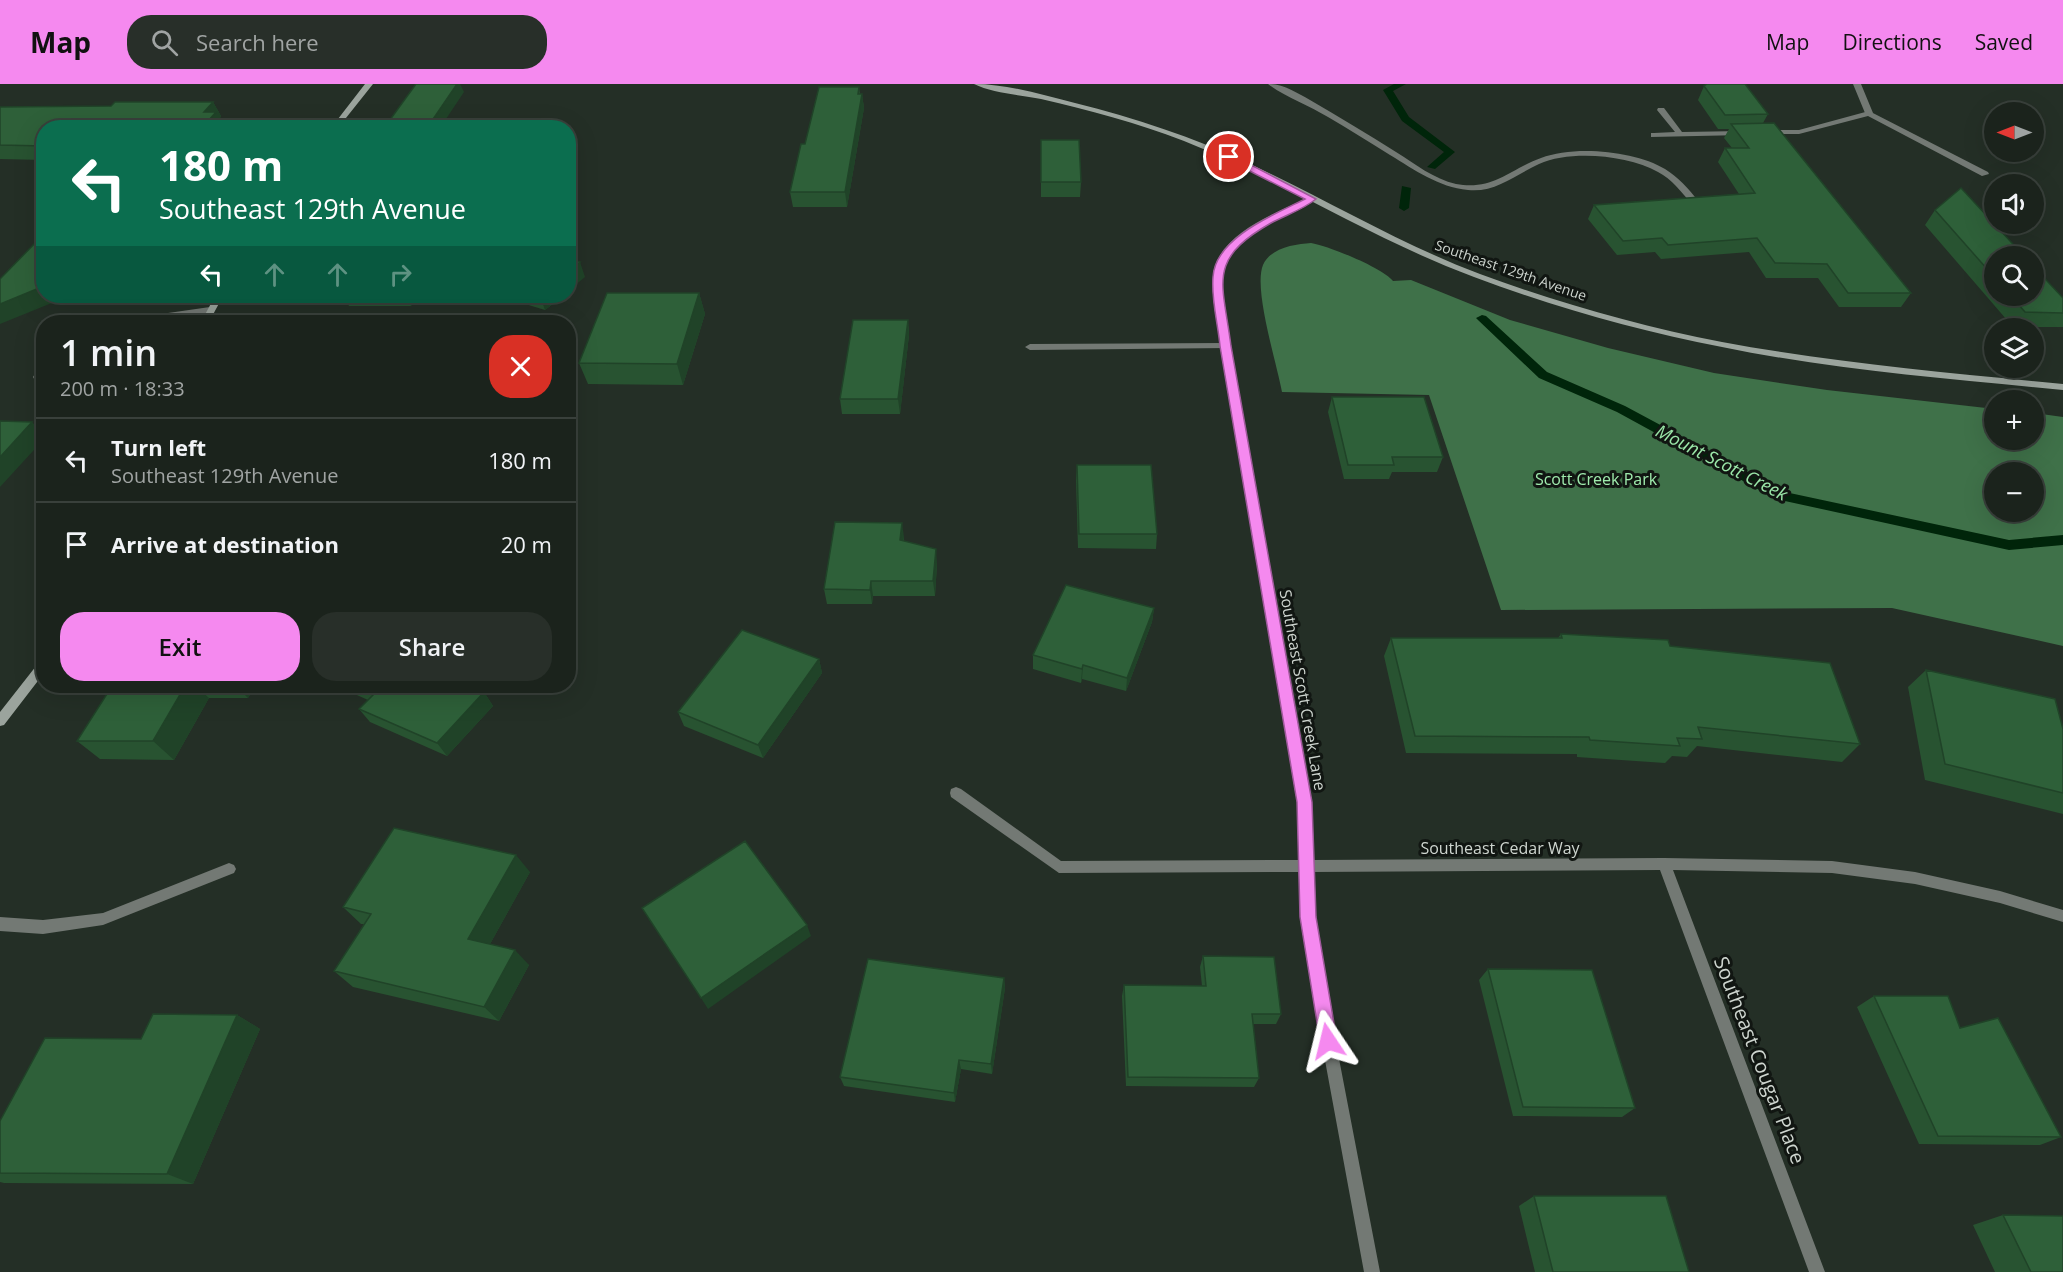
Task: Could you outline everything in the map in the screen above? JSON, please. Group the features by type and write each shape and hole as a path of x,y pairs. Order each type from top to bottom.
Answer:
{"main road":[{"path":"340,120 369,84"},
{"name":"Southeast 129th Avenue","path":"978,84 1012,87 1081,106 1183,139 1246,165 1403,244 1477,275 1551,300 1665,332 1757,351 1813,359 2063,387"},
{"path":"208,315 214,303"},
{"path":"0,721 36,674"}],"street":[{"path":"1272,84 1302,98 1430,175 1455,186 1489,187 1506,182 1546,158 1589,155 1645,162 1674,178 1695,201"},
{"path":"1857,84 1869,113 1985,174"},
{"path":"1660,110 1680,134"},
{"path":"1654,135 1799,132 1869,113"},
{"name":"Southeast Scott Creek Lane","path":"1312,199 1252,230 1227,252 1220,264 1217,277 1225,346 1304,802 1308,917 1324,1017 1372,1272"},
{"path":"175,315 210,310"},
{"path":"1030,347 1225,346"},
{"name":"Southeast Cedar Way","path":"956,793 1059,867 1664,864 1832,867 1915,878 2000,897 2063,916"},
{"name":"Southeast Cougar Place","path":"1664,864 1817,1272"},
{"path":"0,924 43,927 103,919 229,869"}],"green space":[{"name":"Scott Creek Park","path":"1311,243 1319,245 1355,258 1393,281 1411,280 1510,320 1608,348 1714,373 1827,390 1984,408 1984,450 2044,450 2044,414 2063,417 2063,646 1892,608 1501,610 1429,395 1282,392 1263,308 1261,276 1266,259 1277,251"}],"building":[{"path":"416,84 457,84 432,120 390,120"},
{"path":"1707,84 1745,84 1768,114 1725,115 1704,86"},
{"path":"819,87 859,87 858,94 862,94 845,192 790,192 801,144 805,144"},
{"path":"115,102 213,102 204,112 216,112 209,120 36,120 36,146 0,145 0,107 111,106"},
{"path":"1774,123 1911,293 1848,293 1827,264 1775,263 1757,238 1668,245 1662,238 1623,241 1594,205 1755,193 1725,148 1749,148 1731,124"},
{"path":"1041,140 1079,140 1081,182 1041,182"},
{"path":"1961,188 1984,213 1984,234 2004,234 2015,246 1984,246 1984,266 1935,210"},
{"path":"36,242 36,289 0,304 0,279"},
{"path":"2044,278 2063,298 2063,313 2025,312 2020,306 2044,306"},
{"path":"607,293 699,293 677,364 579,363"},
{"path":"853,320 908,320 898,399 840,399"},
{"path":"1332,397 1424,397 1443,457 1392,457 1394,465 1348,465"},
{"path":"0,421 32,422 0,457"},
{"path":"1077,465 1151,465 1157,534 1079,534"},
{"path":"835,522 902,523 900,540 936,549 933,581 871,581 870,590 824,589"},
{"path":"1066,585 1154,608 1127,678 1083,665 1082,669 1033,655"},
{"path":"742,630 819,659 758,745 678,712"},
{"path":"1561,634 1668,640 1670,646 1830,663 1860,744 1698,727 1702,739 1677,738 1680,746 1590,740 1589,737 1415,736 1391,638 1562,638"},
{"path":"1926,670 2055,699 2063,729 2063,793 1945,764"},
{"path":"108,693 181,693 153,741 77,741"},
{"path":"372,693 483,693 437,743 359,709 374,694"},
{"path":"394,828 516,855 468,939 515,950 484,1007 334,971 371,914 343,907"},
{"path":"745,841 807,925 701,998 642,908"},
{"path":"1203,956 1274,957 1281,1014 1252,1014 1259,1078 1128,1077 1124,985 1206,986"},
{"path":"868,959 1004,978 991,1064 959,1060 954,1093 840,1077"},
{"path":"1488,969 1592,970 1635,1108 1523,1107"},
{"path":"1874,996 1948,996 1960,1028 1998,1018 2061,1137 1938,1136"},
{"path":"153,1014 237,1015 167,1174 0,1173 0,1121 45,1038 141,1039"},
{"path":"1534,1196 1666,1196 1689,1272 1553,1272"},
{"path":"2003,1215 2063,1216 2063,1272 2031,1272"}],"waterway":[{"name":"Mount Scott Creek","path":"1402,84 1388,90 1405,119 1450,152 1432,167"},
{"name":"Mount Scott Creek","path":"1404,208 1406,188"},
{"name":"Mount Scott Creek","path":"1482,318 1543,375 1621,409 1781,496 2009,545 2063,540"}],"route":[{"path":"1229,157 1312,199 1266,222 1238,241 1227,252 1220,264 1217,277 1225,346 1304,802 1308,917 1328,1041"}]}
